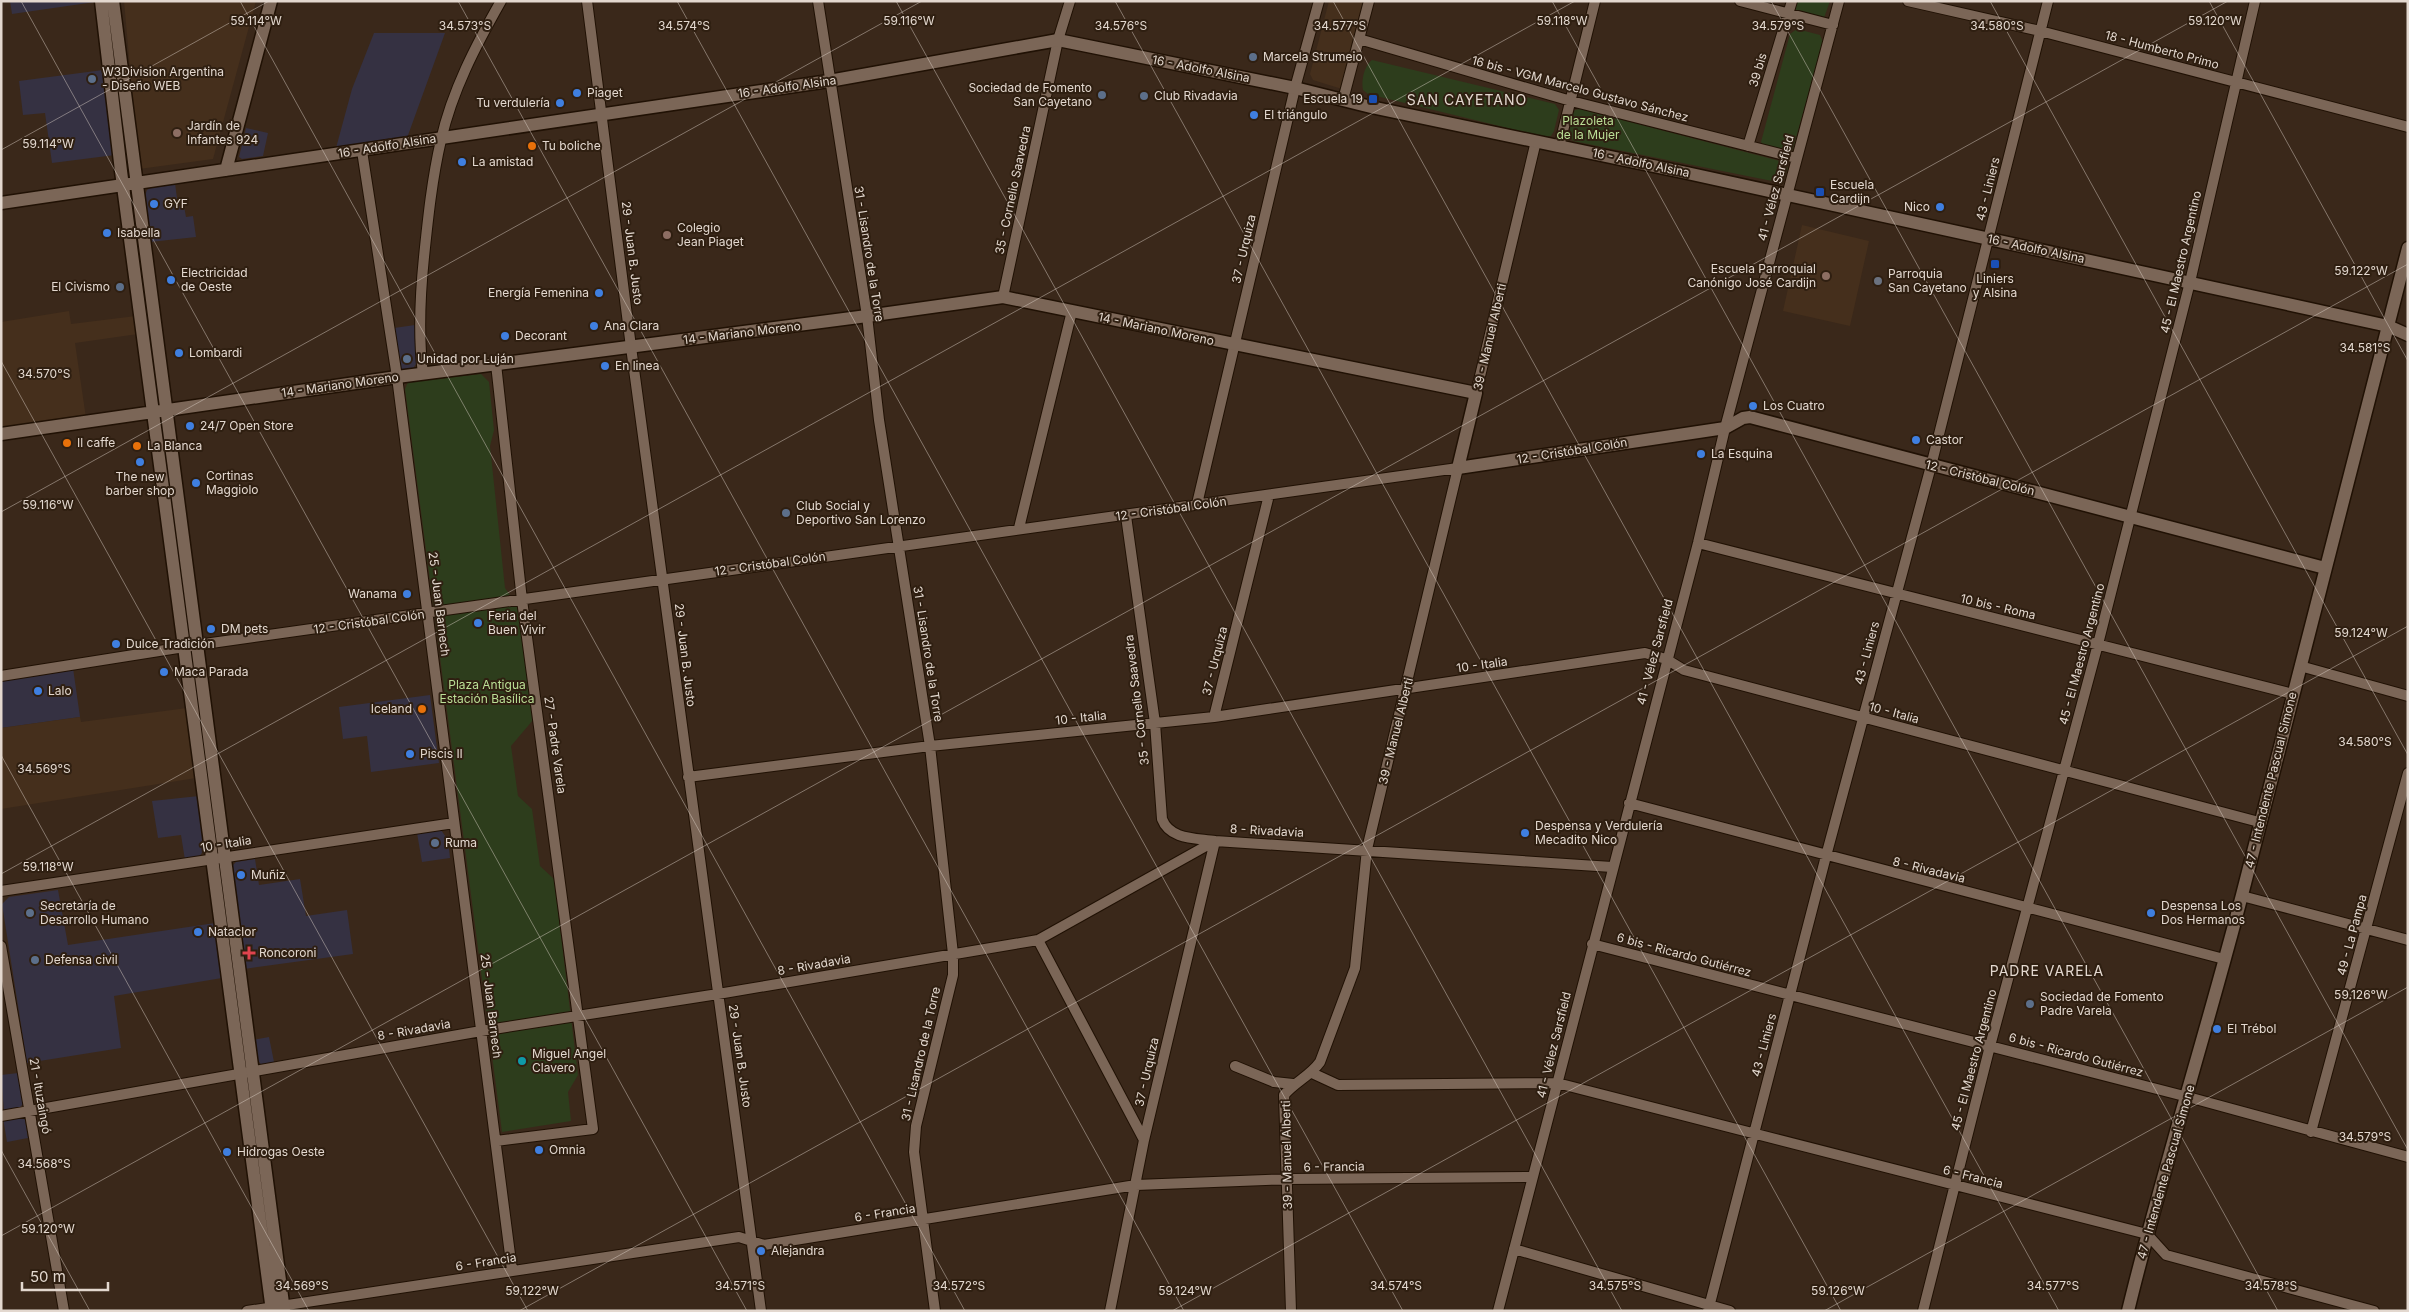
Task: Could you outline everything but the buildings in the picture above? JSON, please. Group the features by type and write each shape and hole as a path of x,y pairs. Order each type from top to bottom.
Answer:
{"street":[{"path":"101,1 129,183 278,1308"},
{"path":"113,1 129,183"},
{"path":"226,170 271,1"},
{"path":"423,374 420,348 420,297 428,213 442,138 463,74 501,1"},
{"name":"29 - Juan B. Justo","path":"587,1 688,777 761,1311"},
{"name":"31 - Lisandro de la Torre","path":"818,1 867,316 878,420 930,746 953,954 953,975 916,1126 914,1152 935,1311"},
{"name":"35 - Cornelio Saavedra","path":"1003,297 1058,40 1070,1"},
{"name":"37 - Urquiza","path":"1197,504 1295,88 1319,1"},
{"path":"1343,100 1369,1"},
{"path":"1559,147 1595,1"},
{"path":"1740,1 1833,25"},
{"name":"39 bis","path":"1748,146 1792,1"},
{"name":"41 - Vélez Sarsfield","path":"1498,1311 1666,659 1698,543 1725,428 1839,1"},
{"name":"18 - Humberto Primo","path":"1908,1 2040,31 2408,127"},
{"name":"43 - Liniers","path":"1709,1308 1862,718 1931,466 2048,1"},
{"name":"45 - El Maestro Argentino","path":"1923,1311 1990,1046 2098,644 2190,282 2255,1"},
{"name":"16 bis - VGM Marcelo Gustavo Sánchez","path":"1359,39 1571,102 1796,158"},
{"name":"16 - Adolfo Alsina","path":"1,203 829,81 1058,40 1295,88 1559,147 1989,238 2388,326 2408,335"},
{"name":"39 - Manuel Alberti","path":"1291,1311 1284,1096 1294,1084 1312,1073 1320,1062 1355,968 1367,849 1407,688 1536,141"},
{"name":"25 - Juan Barnech","path":"362,150 397,377 512,1270"},
{"name":"47 - Intendente Pascual Simone","path":"2128,1311 2147,1234 2188,1097 2242,896 2259,822 2408,248"},
{"name":"14 - Mariano Moreno","path":"1,434 397,377 1003,297 1476,394"},
{"path":"1019,528 1072,311"},
{"name":"27 - Padre Varela","path":"496,364 522,600 593,1129 496,1142"},
{"name":"12 - Cristóbal Colón","path":"1,676 191,646 427,614 898,545 1019,528 1126,516 1197,504 1458,468 1725,428 1743,418 1750,417 2325,568"},
{"name":"37 - Urquiza","path":"1214,717 1269,495"},
{"name":"35 - Cornelio Saavedra","path":"1126,516 1155,724 1162,819 1165,828 1173,834 1215,841"},
{"name":"10 bis - Roma","path":"1698,543 1896,595 2293,694"},
{"name":"10 - Italia","path":"688,777 930,746 1214,717 1645,653 1666,659 1684,670 2259,822"},
{"path":"2300,666 2408,696"},
{"name":"49 - La Pampa","path":"2311,1132 2408,773"},
{"name":"8 - Rivadavia","path":"1629,803 2224,959"},
{"name":"10 - Italia","path":"1,891 454,824"},
{"name":"37 - Urquiza","path":"1110,1311 1144,1140 1215,841"},
{"name":"8 - Rivadavia","path":"1,1116 481,1031 579,1017 1038,940 1215,841 1367,849 1612,867"},
{"path":"2242,896 2408,940"},
{"path":"1038,940 1144,1140"},
{"name":"6 bis - Ricardo Gutiérrez","path":"1592,944 2188,1097 2408,1157"},
{"name":"21 - Ituzaingó","path":"1,946 64,1311"},
{"path":"1235,1066 1274,1082 1294,1084"},
{"path":"1312,1073 1338,1085 1557,1083"},
{"name":"6 - Francia","path":"1557,1083 2147,1234"},
{"name":"6 - Francia","path":"248,1311 278,1308 512,1270 739,1237 764,1245 1136,1185 1288,1180 1532,1177"},
{"path":"2147,1234 2166,1255 2374,1311"},
{"path":"1514,1249 1709,1308 1730,1311"}],"shaded area":[{"path":"10,1 95,1 95,2 12,14"},
{"path":"124,1 256,1 213,159 139,169"},
{"path":"1329,1 1367,1 1342,89 1313,80 1310,74"},
{"path":"374,33 445,33 407,138 336,148 352,89"},
{"path":"103,70 115,155 52,163 45,113 23,115 19,81"},
{"path":"246,128 268,133 263,156 242,159 239,157"},
{"path":"175,183 178,206 184,206 186,217 193,216 196,237 150,242 144,198 147,190 154,186"},
{"name":"Escuela Parroquial Canónigo José Cardijn","path":"1802,225 1869,241 1850,326 1783,311"},
{"path":"69,311 71,324 136,316 138,334 75,343 86,418 1,431 1,322"},
{"path":"415,325 416,364 412,370 403,371 399,367 394,328"},
{"path":"73,668 80,717 1,728 1,679"},
{"path":"430,695 439,763 371,772 367,736 343,739 339,707"},
{"path":"187,708 196,778 1,809 1,728 80,717 81,722"},
{"path":"199,796 206,847 199,857 185,860 181,835 158,838 152,801"},
{"path":"441,830 448,840 450,858 422,862 417,833"},
{"path":"255,859 259,885 300,879 306,916 347,910 353,954 244,969 231,867 236,862"},
{"path":"58,890 68,945 215,923 222,978 114,996 121,1048 27,1063 2,904 9,897"},
{"path":"269,1037 274,1062 261,1064 256,1059 253,1040"},
{"path":"18,1073 23,1104 19,1108 4,1111 1,1075"},
{"path":"23,1117 28,1138 7,1142 3,1118"}],"green space":[{"path":"1796,1 1830,1 1824,18 1796,11"},
{"path":"1797,29 1820,35 1823,42 1792,152 1763,145 1761,142 1790,34"},
{"path":"1372,60 1555,104 1559,110 1554,131 1551,136 1545,137 1368,94 1363,90 1362,86 1365,70"},
{"name":"Plazoleta de la Mujer","path":"1580,109 1784,162 1788,169 1783,180 1777,182 1573,141 1570,134 1571,121 1575,110"},
{"name":"Plaza Antigua Estación Basílica","path":"481,374 489,382 494,430 490,446 505,588 518,607 533,720 511,746 518,796 532,809 540,866 554,879 578,1075 568,1092 571,1121 502,1132 405,389 408,382"}],"place":[{"name":"Marcela Strumeio","path":"1253,57"},
{"name":"W3Division Argentina - Diseño WEB","path":"92,79"},
{"name":"Piaget","path":"577,93"},
{"name":"Sociedad de Fomento San Cayetano","path":"1102,95"},
{"name":"Club Rivadavia","path":"1144,96"},
{"name":"Escuela 19","path":"1373,99"},
{"name":"Tu verdulería","path":"560,103"},
{"name":"El triángulo","path":"1254,115"},
{"name":"Jardín de Infantes 924","path":"177,133"},
{"name":"Tu boliche","path":"532,146"},
{"name":"La amistad","path":"462,162"},
{"name":"Escuela Cardijn","path":"1820,192"},
{"name":"GYF","path":"154,204"},
{"name":"Nico","path":"1940,207"},
{"name":"Isabella","path":"107,233"},
{"name":"Colegio Jean Piaget","path":"667,235"},
{"name":"Liniers y Alsina","path":"1995,264"},
{"name":"Escuela Parroquial Canónigo José Cardijn","path":"1826,276"},
{"name":"Electricidad de Oeste","path":"171,280"},
{"name":"Parroquia San Cayetano","path":"1878,281"},
{"name":"El Civismo","path":"120,287"},
{"name":"Energía Femenina","path":"599,293"},
{"name":"Ana Clara","path":"594,326"},
{"name":"Decorant","path":"505,336"},
{"name":"Lombardi","path":"179,353"},
{"name":"Unidad por Luján","path":"407,359"},
{"name":"En linea","path":"605,366"},
{"name":"Los Cuatro","path":"1753,406"},
{"name":"24/7 Open Store","path":"190,426"},
{"name":"Castor","path":"1916,440"},
{"name":"Il caffe","path":"67,443"},
{"name":"La Blanca","path":"137,446"},
{"name":"La Esquina","path":"1701,454"},
{"name":"The new barber shop","path":"140,462"},
{"name":"Cortinas Maggiolo","path":"196,483"},
{"name":"Club Social y Deportivo San Lorenzo","path":"786,513"},
{"name":"Wanama","path":"407,594"},
{"name":"Feria del Buen Vivir","path":"478,623"},
{"name":"DM pets","path":"211,629"},
{"name":"Dulce Tradición","path":"116,644"},
{"name":"Maca Parada","path":"164,672"},
{"name":"Lalo","path":"38,691"},
{"name":"Iceland","path":"422,709"},
{"name":"Piscis II","path":"410,754"},
{"name":"Despensa y Verdulería Mecadito Nico","path":"1525,833"},
{"name":"Ruma","path":"435,843"},
{"name":"Muñiz","path":"241,875"},
{"name":"Secretaría de Desarrollo Humano","path":"30,913"},
{"name":"Despensa Los Dos Hermanos","path":"2151,913"},
{"name":"Nataclor","path":"198,932"},
{"name":"Roncoroni","path":"249,953"},
{"name":"Defensa civil","path":"35,960"},
{"name":"Sociedad de Fomento Padre Varela","path":"2030,1004"},
{"name":"El Trébol","path":"2217,1029"},
{"name":"Miguel Angel Clavero","path":"522,1061"},
{"name":"Omnia","path":"539,1150"},
{"name":"Hidrogas Oeste","path":"227,1152"},
{"name":"Alejandra","path":"761,1251"}],"district":[{"name":"SAN CAYETANO","path":"1467,100"},
{"name":"PADRE VARELA","path":"2047,971"}]}
